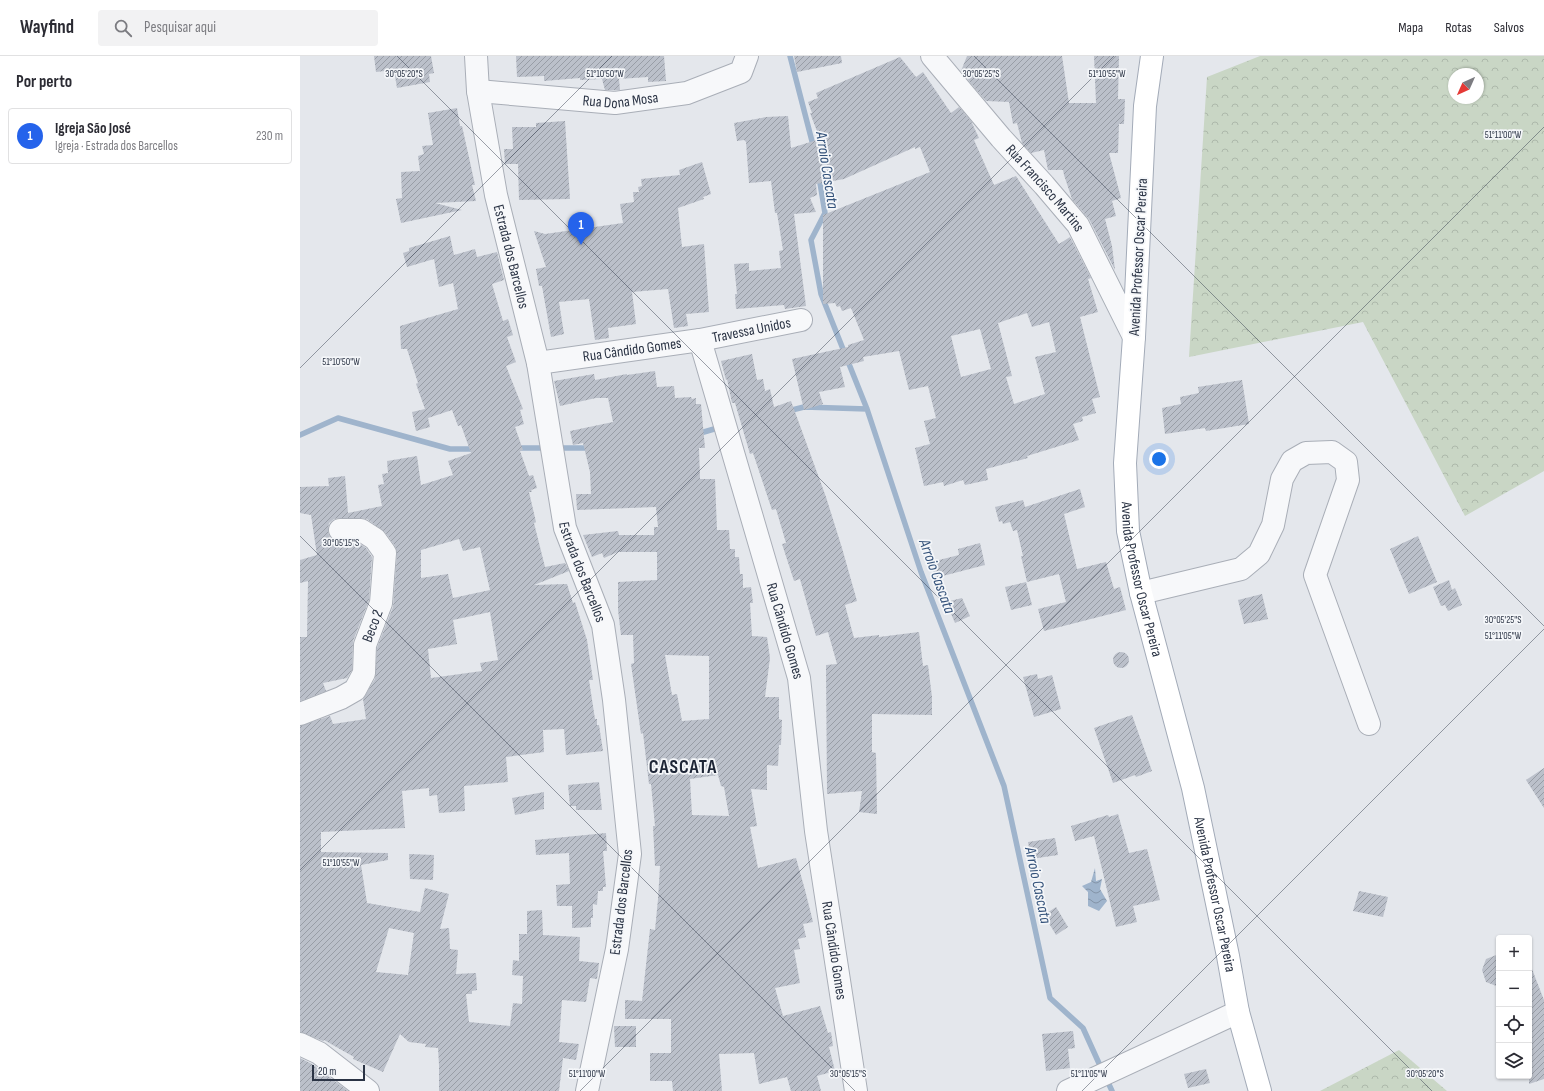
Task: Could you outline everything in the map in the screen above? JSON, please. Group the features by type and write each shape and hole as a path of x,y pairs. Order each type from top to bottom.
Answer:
{"main road":[{"name":"Avenida Professor Oscar Pereira","path":"1152,56 1145,106 1134,337 1125,463 1128,531 1141,593 1193,788 1228,956 1238,1012 1260,1091"}],"street":[{"name":"Estrada dos Barcellos","path":"476,56 478,91 496,195 538,362 565,528 603,625 614,700 630,854 617,949 587,1091"},
{"name":"Rua Dona Mosa","path":"478,91 615,103 687,93 741,72 747,56"},
{"name":"Rua Francisco Martins","path":"932,56 1001,138 1078,225 1134,337"},
{"name":"Travessa Unidos","path":"700,340 801,320"},
{"name":"Rua Cândido Gomes","path":"538,362 700,340 799,678 816,831 856,1091"},
{"path":"1141,593 1241,568 1259,554 1273,525 1282,479 1292,461 1306,453 1332,452 1346,462 1348,480 1315,574 1369,724"},
{"name":"Beco 2","path":"300,714 341,698 355,690 364,673 365,645 381,603 385,553 375,540 361,530 340,530"},
{"path":"1068,1091 1238,1012"},
{"path":"300,1044 319,1053 368,1091"}],"green space":[{"path":"1260,56 1544,56 1544,471 1465,516 1363,322 1189,357 1207,77"},
{"path":"1399,1050 1447,1091 1320,1091"}],"water":[{"path":"1095,868 1096,881 1102,879 1100,889 1107,901 1099,911 1088,906 1088,892 1082,886 1091,882"}],"building":[{"path":"374,56 431,56 434,73 429,74 430,82 397,88 394,70 376,72"},
{"path":"516,56 664,56 666,81 648,82 648,77 619,79 620,90 605,90 602,79 580,80 580,78 544,81 544,76 517,77"},
{"path":"794,56 841,56 842,63 797,72"},
{"path":"967,56 1062,56 1069,103 1096,103 1094,56 1119,56 1118,99 1125,99 1124,124 1119,124 1118,153 1109,153 1121,198 1112,201 1116,216 1105,219 1112,246 1115,270 1089,219 1072,199 1063,170 1048,170 1044,150 1031,153 1022,143 1017,123 1013,124 1009,102 986,101 968,80 969,77 961,71"},
{"path":"900,57 916,77 923,72 951,113 959,107 971,121 979,138 974,140 994,185 1016,176 1059,244 1070,237 1091,278 1088,279 1098,312 1080,317 1100,397 1092,399 1096,413 1082,417 1083,421 1073,424 1079,440 1027,456 1028,458 986,469 988,480 965,485 963,480 944,486 943,482 924,486 915,448 930,444 924,421 936,418 928,386 909,390 899,351 863,357 864,361 840,367 845,387 819,392 823,404 804,410 792,359 848,347 848,345 864,340 851,308 842,311 840,306 837,307 835,303 823,304 823,215 930,172 920,147 915,149 915,147 844,179 816,184 817,195 810,198 816,212 794,214 806,306 785,309 784,305 736,309 735,294 737,294 734,264 749,263 749,271 781,268 779,251 783,250 777,213 775,213 771,181 749,183 746,142 744,140 737,141 734,123 766,117 788,116 791,148 820,139 810,113 812,113 808,102 818,98 816,93","holes":["1027,313 1032,327 1049,322 1056,352 1035,357 1045,394 1014,404 1006,377 1012,376 998,323","980,329 991,369 961,377 951,336"]},
{"path":"457,108 475,185 472,185 476,201 435,203 462,210 401,223 396,199 402,198 401,172 420,171 418,156 424,154 422,146 433,145 428,113"},
{"path":"565,121 570,199 519,200 518,164 505,164 504,149 513,149 512,127 536,127 536,123"},
{"path":"702,162 711,194 703,197 704,199 678,208 682,247 704,244 709,312 686,314 688,326 674,328 668,289 632,292 636,324 608,328 609,338 595,340 589,299 559,302 564,334 551,337 542,286 539,286 536,269 546,267 534,231 545,234 623,223 620,204 634,202 633,192 639,192 638,187 642,186 641,179 680,175 679,170"},
{"path":"450,236 454,255 475,249 477,257 497,252 504,280 492,284 503,321 508,319 513,335 507,337 516,362 506,366 523,409 520,410 524,424 515,427 523,450 520,451 529,476 533,475 537,488 531,490 532,492 529,492 536,522 534,523 545,567 565,563 569,571 534,585 567,584 573,603 575,602 587,640 593,680 589,680 595,719 597,719 597,725 599,725 603,751 566,755 564,729 543,730 544,752 506,757 508,782 464,786 465,811 439,813 437,795 429,796 429,788 402,791 405,828 321,832 321,852 388,853 388,860 361,865 367,903 420,912 425,888 449,894 440,929 449,928 450,949 458,950 456,974 476,973 477,990 472,991 472,994 466,994 469,1022 510,1026 513,1003 522,1004 523,976 512,975 513,960 519,961 519,934 527,934 527,911 542,910 543,935 580,937 579,961 599,963 597,979 590,978 586,1002 562,1000 559,1042 579,1044 576,1060 563,1058 559,1091 439,1091 438,1048 425,1047 426,1044 409,1042 400,1034 383,1072 353,1059 354,1057 324,1040 323,1041 300,1032 300,726 330,716 333,724 366,719 363,699 375,679 377,648 393,607 397,554 395,546 385,532 367,519 340,518 334,519 329,523 329,536 333,541 357,542 366,548 372,557 369,600 353,641 352,670 347,678 323,683 326,691 300,701 300,637 307,637 308,581 300,583 300,560 317,555 311,515 300,513 300,487 329,486 328,478 345,476 348,513 382,506 378,485 384,484 382,474 388,473 387,461 417,456 421,485 453,475 448,461 471,453 461,425 458,426 452,410 428,418 430,427 416,431 412,412 425,409 416,384 418,383 407,349 401,349 400,326 458,309 453,283 439,287 434,259 407,267 403,253 409,251 409,248","holes":["459,539 463,551 480,547 490,590 453,598 448,574 421,578 421,550","490,612 498,660 480,663 482,671 431,678 428,649 457,644 453,620","389,928 414,933 408,975 376,972"]},
{"path":"752,354 757,380 763,379 765,391 770,389 774,407 791,401 826,497 857,601 845,605 854,638 879,635 879,637 919,632 923,666 928,665 932,697 932,715 872,714 872,752 876,753 877,814 859,812 862,791 827,794 826,665 837,664 828,632 816,636 800,579 794,581 782,544 786,543 776,509 772,510 753,453 750,454 735,403 732,403 727,379 726,380 721,361"},
{"path":"655,371 657,387 674,386 675,398 696,398 696,404 701,404 705,448 699,448 700,479 715,479 717,530 729,530 730,549 735,549 735,557 739,557 740,574 743,574 743,588 751,587 753,603 750,603 752,636 767,637 770,658 765,697 779,697 779,719 782,720 781,745 779,745 778,766 767,765 767,790 751,789 757,826 750,827 758,868 796,858 805,890 813,922 803,924 806,937 798,939 800,949 794,950 800,983 775,988 783,1016 820,1006 828,1033 831,1032 833,1046 829,1047 835,1071 817,1076 821,1091 791,1091 787,1077 759,1084 754,1053 719,1054 722,1091 673,1091 672,1081 650,1081 650,1053 671,1053 671,1019 625,1019 625,1000 642,1001 650,929 655,930 660,866 655,866 653,826 655,826 651,784 649,784 643,733 641,734 631,664 634,663 633,635 621,635 618,610 618,582 657,580 657,552 618,552 604,558 602,553 592,557 583,535 618,531 619,535 654,535 654,527 658,527 656,507 577,510 576,494 591,494 590,472 583,443 573,445 570,431 613,422 608,398 596,398 560,406 554,381 594,374 595,380","holes":["665,655 709,656 709,719 682,721 677,694 672,695","718,775 721,786 724,787 729,816 692,815 690,779"]},
{"path":"1242,380 1249,424 1206,431 1205,428 1165,434 1162,408 1181,404 1180,397 1199,393 1198,387"},
{"path":"1080,489 1085,507 1064,514 1077,569 1106,562 1114,589 1120,587 1126,610 1044,631 1038,609 1066,602 1059,574 1027,582 1017,530 1013,531 1010,522 1003,524 1002,521 999,522 995,507 1023,500 1025,507"},
{"path":"1418,536 1437,582 1409,594 1390,549"},
{"path":"980,543 985,565 935,578 931,562 959,555 958,549"},
{"path":"1449,580 1452,590 1455,588 1462,605 1448,611 1445,605 1441,606 1433,587"},
{"path":"1026,582 1032,605 1011,610 1005,587"},
{"path":"1262,594 1268,619 1244,624 1238,600"},
{"path":"962,598 970,616 955,623 946,602"},
{"path":"1121,652 1128,657 1129,660 1124,667 1121,668 1114,663 1113,660 1118,653"},
{"path":"1037,674 1038,679 1052,675 1061,709 1034,717 1023,677"},
{"path":"1132,715 1152,771 1113,783 1094,728"},
{"path":"1544,768 1544,808 1526,780"},
{"path":"599,782 602,810 576,810 576,806 570,806 568,785"},
{"path":"544,792 544,809 515,815 512,798"},
{"path":"1118,814 1129,853 1147,849 1160,900 1133,906 1137,922 1116,927 1094,836 1075,841 1071,826 1108,815 1109,817"},
{"path":"606,833 607,851 603,851 606,887 603,887 603,891 598,891 597,905 593,904 593,918 591,918 591,927 572,928 572,906 557,906 556,885 570,884 569,853 536,855 535,840"},
{"path":"1055,838 1058,855 1031,859 1028,842"},
{"path":"409,854 434,855 433,880 410,879"},
{"path":"1359,891 1388,897 1383,917 1353,911"},
{"path":"1056,907 1068,927 1056,935 1044,915"},
{"path":"1496,955 1496,986 1486,982 1482,970 1486,959"},
{"path":"1532,969 1544,1000 1544,1079 1529,1084 1529,1079 1532,1079"},
{"path":"614,1026 636,1026 636,1047 615,1047"},
{"path":"1073,1031 1075,1048 1068,1049 1070,1068 1046,1071 1042,1034"},
{"path":"300,1058 312,1064 348,1091 300,1091"},
{"path":"1206,1069 1210,1083 1188,1088 1184,1074"}],"waterway":[{"name":"Arroio Cascata","path":"790,56 814,149"},
{"name":"Arroio Cascata","path":"819,177 825,213 811,240 821,294 867,409 921,572 1004,786 1050,998 1083,1028 1102,1070"},
{"path":"788,411 804,407 867,409"},
{"path":"300,435 338,418 450,449 476,449"},
{"path":"697,434 721,427"},
{"path":"516,448 548,448"},
{"path":"556,448 592,448"},
{"name":"Arroio Cascata","path":"1106,1078 1112,1091"}],"place":[{"name":"Igreja São José","path":"581,245"}],"district":[{"name":"CASCATA","path":"683,766"}]}
